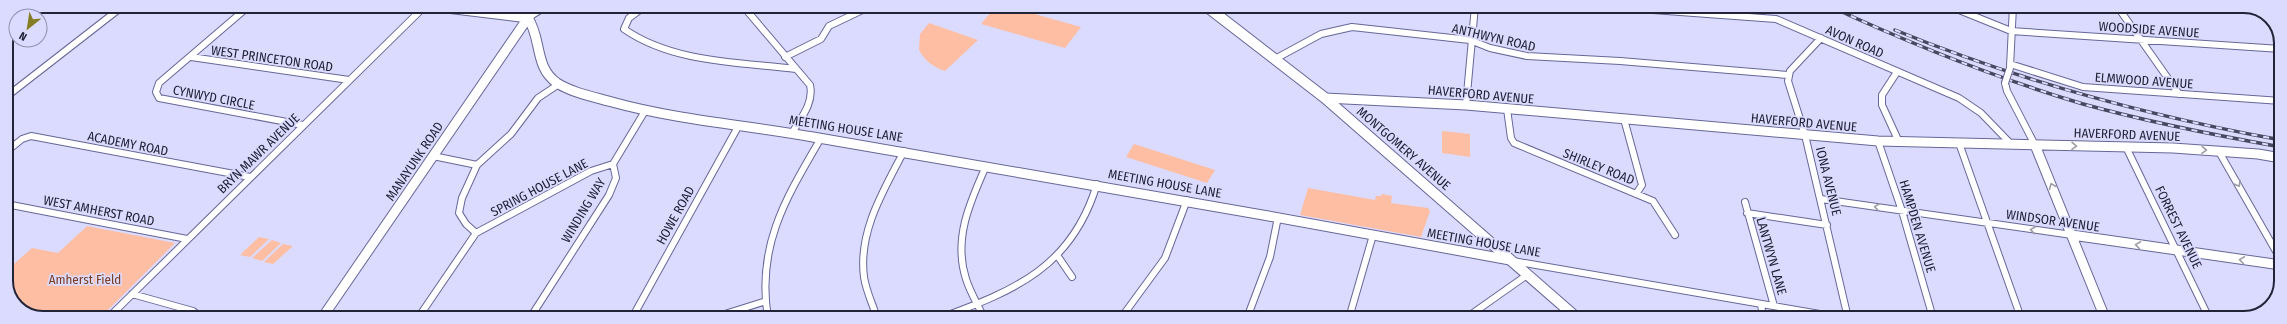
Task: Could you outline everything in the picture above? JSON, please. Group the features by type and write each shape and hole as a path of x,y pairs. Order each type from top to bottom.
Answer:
{"main road":[{"name":"MONTGOMERY AVENUE","path":"1215,13 1325,98 1569,311"}],"street":[{"path":"13,92 114,13"},
{"name":"CYNWYD CIRCLE","path":"241,13 159,84 156,92 159,98 303,125"},
{"name":"BRYN MAWR AVENUE","path":"115,311 418,13"},
{"path":"487,13 528,18"},
{"name":"MANAYUNK ROAD","path":"327,311 528,18 535,13"},
{"path":"636,13 629,18 624,29 634,39 657,48 681,54 796,69"},
{"path":"749,13 796,69 812,91 811,99 792,133"},
{"path":"785,57 821,39 829,26 856,13"},
{"path":"1466,105 1470,40 1474,13"},
{"name":"AVON ROAD","path":"1734,13 1776,19 1959,98 1981,113 2011,144"},
{"name":"WOODSIDE AVENUE","path":"1966,13 2011,31 2274,49"},
{"path":"2012,13 2010,66 2006,83 2007,91 2035,145 2102,311"},
{"path":"2122,13 2179,94"},
{"name":"MEETING HOUSE LANE","path":"528,18 532,24 540,62 550,77 559,84 579,93 645,111 739,124 1097,184 1510,260 1803,311"},
{"name":"ANTHWYN ROAD","path":"1275,59 1322,33 1336,28 1373,29 1470,40 1487,48 1530,58 1618,61 1788,75"},
{"path":"1788,75 1821,38"},
{"name":"WEST PRINCETON ROAD","path":"191,57 349,80"},
{"name":"ELMWOOD AVENUE","path":"2010,66 2083,87 2274,101"},
{"path":"1897,72 1882,95 1882,105 1899,142"},
{"name":"IONA AVENUE","path":"1788,75 1821,199 1846,311"},
{"path":"423,311 476,233 466,224 459,213 462,198 477,165 511,134 538,98 559,84"},
{"name":"HAVERFORD AVENUE","path":"1325,98 1466,105 1878,141 2218,150 2274,157"},
{"name":"SHIRLEY ROAD","path":"1507,109 1511,138 1514,143 1636,194 1642,185 1624,119"},
{"name":"WINDING WAY","path":"534,311 609,195 616,178 613,164 645,111"},
{"name":"HOWE ROAD","path":"636,311 739,124"},
{"name":"ACADEMY ROAD","path":"13,146 22,139 31,136 250,177"},
{"path":"766,311 763,302 766,262 774,231 788,193 821,138"},
{"name":"HAMPDEN AVENUE","path":"1878,141 1902,211 1931,311"},
{"path":"1959,143 2018,311"},
{"name":"FORREST AVENUE","path":"2126,147 2206,311"},
{"path":"2218,150 2274,248"},
{"path":"875,311 864,278 863,257 867,230 878,202 904,151"},
{"path":"433,156 477,165"},
{"name":"SPRING HOUSE LANE","path":"476,233 590,171 613,164"},
{"path":"981,311 965,276 960,242 963,220 986,166"},
{"path":"959,311 1015,288 1058,255 1072,239 1086,214 1097,184"},
{"path":"1636,194 1653,201 1659,206 1669,229 1675,235"},
{"name":"WINDSOR AVENUE","path":"1821,199 2274,264"},
{"path":"1126,311 1165,258 1187,200"},
{"name":"LANTWYN LANE","path":"1745,202 1747,213 1772,292 1774,306"},
{"name":"WEST AMHERST ROAD","path":"13,205 187,239"},
{"name":"LANTWYN LANE","path":"1747,213 1827,225"},
{"path":"1250,311 1270,257 1278,217"},
{"path":"1351,311 1373,235"},
{"path":"1058,255 1072,277"},
{"path":"1476,311 1527,275"},
{"path":"132,294 193,311"},
{"path":"734,311 763,302"},
{"path":"1760,304 1762,311"}],"green space":[{"path":"990,13 1031,13 1081,27 1065,48 981,24"},
{"path":"929,23 978,40 945,71 930,63 919,50 920,34"},
{"path":"1442,131 1470,134 1470,157 1442,153"},
{"path":"1134,144 1215,170 1207,183 1126,157"},
{"path":"1308,188 1375,200 1376,196 1381,196 1382,194 1392,196 1391,203 1428,208 1430,211 1421,237 1300,215"},
{"name":"Amherst Field","path":"87,226 175,243 107,311 39,311 26,306 19,299 14,289 13,265 32,248 58,253"},
{"path":"259,237 269,239 250,257 240,255"},
{"path":"272,240 281,243 262,261 252,258"},
{"path":"283,244 293,246 273,264 264,262"}],"railway":[{"path":"1844,13 1954,60 2050,94 2107,111 2206,133 2274,146"},
{"path":"1895,30 1989,65 2085,95 2182,120 2274,139"}]}
